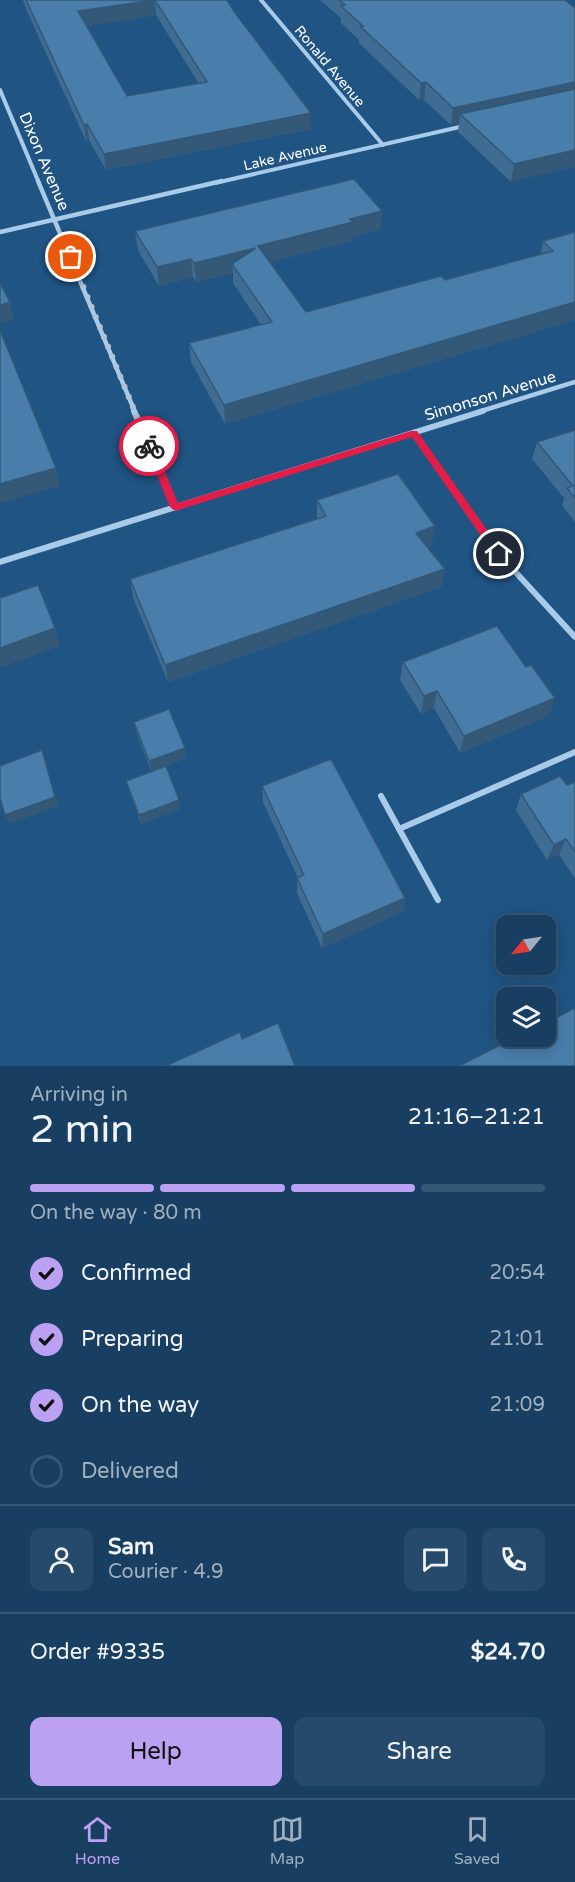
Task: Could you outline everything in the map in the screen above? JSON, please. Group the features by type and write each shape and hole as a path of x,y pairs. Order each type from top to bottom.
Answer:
{"street":[{"name":"Ronald Avenue","path":"261,0 382,145"},
{"name":"Dixon Avenue","path":"0,90 175,507"},
{"name":"Lake Avenue","path":"0,232 473,124"},
{"name":"Simonson Avenue","path":"0,562 575,382"},
{"path":"414,433 499,554 575,637"}],"lane":[{"path":"399,829 575,752"},
{"path":"381,795 438,900"}],"building":[{"path":"26,0 155,0 227,0 311,113 104,154 87,124 84,125","holes":["155,0 207,82 127,96 78,11"]},
{"path":"339,0 565,0 575,8 575,82 453,108 426,82 421,83 360,26 363,26 341,6 345,5"},
{"path":"575,89 575,150 514,164 460,114"},
{"path":"354,179 382,211 350,219 353,222 258,246 306,312 441,276 445,280 553,251 543,241 575,232 575,302 224,405 189,343 272,322 232,264 256,248 194,263 191,259 157,267 135,231"},
{"path":"0,283 10,302 0,305"},
{"path":"0,330 56,468 0,484"},
{"path":"575,430 575,498 567,488 573,486 537,442"},
{"path":"398,474 435,526 416,533 445,569 165,665 130,579 326,516 317,500"},
{"path":"38,585 55,628 0,648 0,598"},
{"path":"497,626 526,667 531,665 555,698 464,736 437,691 424,696 403,662"},
{"path":"169,709 185,748 149,761 134,722"},
{"path":"42,750 55,797 5,815 0,798 0,766"},
{"path":"331,759 405,898 323,934 297,878 304,875 262,786"},
{"path":"166,766 179,800 139,815 126,781"},
{"path":"560,776 567,785 575,782 575,852 566,839 554,845 521,794"},
{"path":"575,1008 575,1066 459,1066 496,1047 556,1047 556,1018"},
{"path":"278,1023 295,1066 166,1066 240,1032 242,1039"}],"way so far":[{"path":"71,257 149,446"}],"route":[{"path":"149,446 175,507 414,433 499,554"}]}
